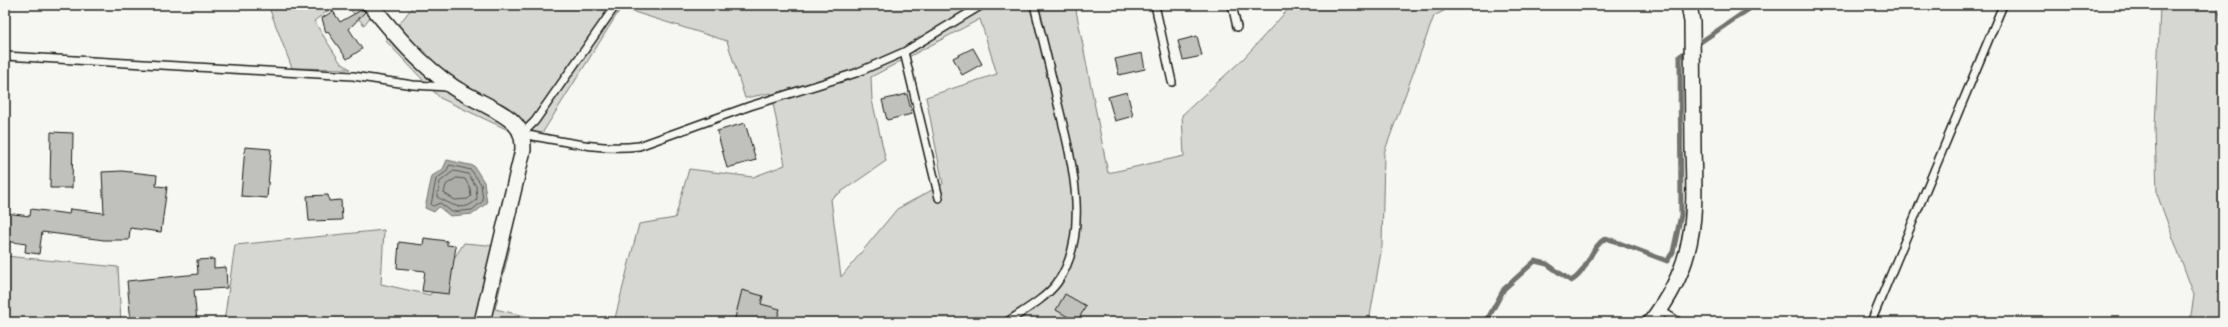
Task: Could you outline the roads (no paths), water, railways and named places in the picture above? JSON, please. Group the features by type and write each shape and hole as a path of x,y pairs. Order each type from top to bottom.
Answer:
{"street":[{"path":"371,5 408,50 429,70 454,88 513,121 522,134 523,150 482,322"},
{"path":"1656,316 1687,254 1692,229 1694,190 1692,38 1689,5"}],"lane":[{"path":"522,134 535,121 616,5"},
{"path":"522,134 600,147 621,148 639,146 750,106 856,73 904,52 982,5"},
{"path":"1007,322 1035,303 1056,284 1064,270 1071,250 1076,219 1077,193 1072,159 1034,5"},
{"path":"1155,5 1172,82"},
{"path":"1232,5 1237,27"},
{"path":"1871,322 2003,5"},
{"path":"904,52 939,198"},
{"path":"5,56 353,76 413,85 454,88"},
{"path":"1656,316 1679,322"}],"water":[{"path":"447,160 474,166 484,182 487,203 473,214 450,216 439,207 434,212 425,208 432,176 443,169"}],"waterway":[{"path":"1486,322 1504,289 1535,261 1547,264 1571,281 1577,277 1600,242 1606,238 1667,261 1673,252 1681,215 1680,56 1755,5"}]}
